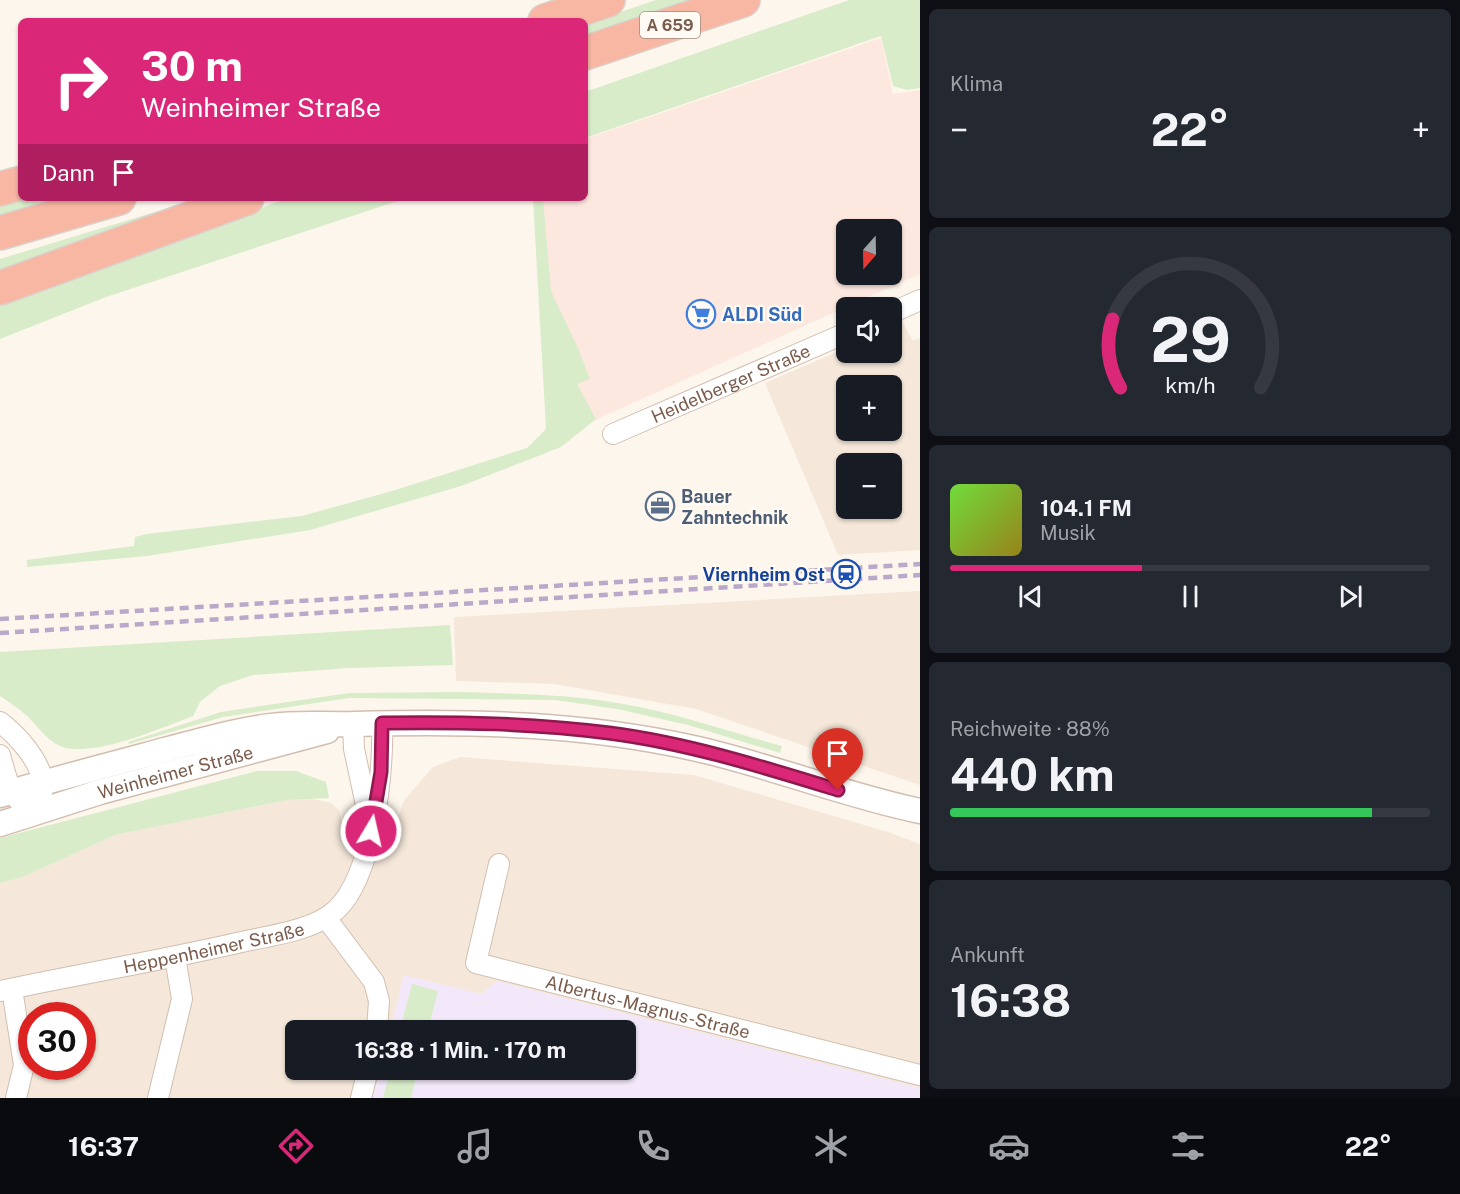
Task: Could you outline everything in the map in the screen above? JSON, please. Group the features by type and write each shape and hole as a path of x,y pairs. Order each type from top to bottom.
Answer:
{"highway":[{"path":"554,18 608,0"},
{"name":"A 659","path":"589,52 743,0"},
{"path":"0,189 18,184"},
{"path":"0,233 109,201"},
{"path":"0,288 239,201"}],"street":[{"path":"902,308 920,300"},
{"name":"Heidelberger Straße","path":"613,434 836,337"},
{"path":"0,722 26,747 43,783 41,796 33,814 5,793 0,755"},
{"name":"Weinheimer Straße","path":"5,793 214,737 268,727 296,723 352,725 478,722 544,725 611,733 694,748 880,803 920,812"},
{"name":"Heppenheimer Straße","path":"6,990 175,957 296,930 326,918 336,910 354,885 366,855 381,772 382,723"},
{"name":"Weinheimer Straße","path":"0,824 100,792 352,725"},
{"name":"Heppenheimer Straße","path":"352,725 354,749 371,831"},
{"name":"Weinheimer Straße","path":"880,803 920,820"},
{"name":"Albertus-Magnus-Straße","path":"500,864 476,963 920,1075"},
{"path":"326,918 374,982 379,1001 377,1020"},
{"path":"158,1098 182,999 175,957"},
{"path":"6,990 24,1065 16,1098"},
{"path":"361,1098 366,1080"}],"shaded area":[{"path":"881,38 893,94 920,90 920,274 902,282 902,219 836,219 836,285 896,285 869,297 836,297 836,312 584,425 550,291 542,201 588,201 588,138"},
{"path":"903,323 913,341 920,338 920,550 838,555 765,383 836,352 836,363 902,363"},
{"path":"920,591 920,785 696,709 554,684 456,681 454,617"},
{"path":"460,757 694,775 888,832 920,844 920,1098 0,1098 0,883 23,877 115,835 287,800 313,799 331,803 339,810 347,842 391,842 403,802 433,767"},
{"path":"404,975 481,994 497,981 920,1088 920,1098 373,1098 378,1080 636,1080 636,1020 393,1020"}],"green space":[{"path":"656,0 687,0 588,34 588,23"},
{"path":"849,0 920,0 920,88 907,90 893,86 881,36 588,137 588,91"},
{"path":"19,201 51,201 0,216 0,207"},
{"path":"191,201 194,201 0,279 0,259"},
{"path":"280,201 398,201 106,297 0,339 0,302"},
{"path":"533,201 543,201 551,291 590,379 577,384 596,419 561,447 461,486 310,530 147,556 27,567 27,560 134,546 135,537 146,534 302,516 392,491 527,448 546,429"},
{"path":"450,625 453,665 349,668 253,675 220,686 200,702 193,716 126,740 90,748 74,749 60,746 46,736 17,707 0,696 0,652"},
{"path":"461,692 559,696 617,703 679,717 782,746 780,753 688,725 617,709 555,700 349,698 223,717 129,744 128,742 221,712 349,693"},
{"path":"257,771 296,771 326,782 329,798 287,800 115,835 23,877 0,883 0,838"},
{"path":"412,984 438,991 431,1020 403,1020"},
{"path":"388,1080 416,1080 411,1098 383,1098"}],"railway":[{"path":"0,619 920,564"},
{"path":"0,633 920,575"}],"place":[{"name":"ALDI Süd","path":"701,314"},
{"name":"Bauer Zahntechnik","path":"660,506"},
{"name":"Viernheim Ost","path":"846,574"}],"route":[{"path":"371,831 381,772 382,723 478,722 544,725 611,733 694,748 838,790"}]}
